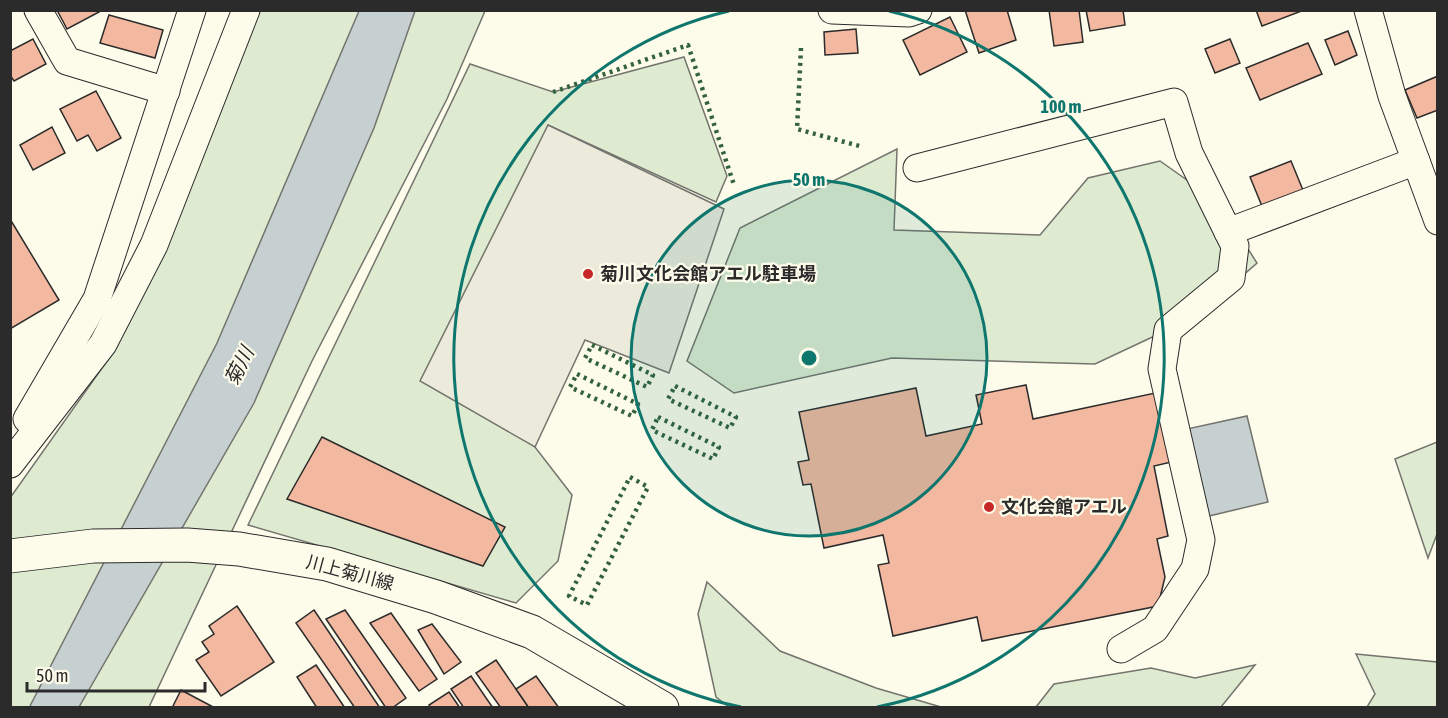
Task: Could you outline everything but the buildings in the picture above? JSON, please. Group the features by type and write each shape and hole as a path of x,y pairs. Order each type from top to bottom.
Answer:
{"main road":[{"name":"川上菊川線","path":"10,556 93,546 218,547 327,564 436,597 532,632 643,702"}],"street":[{"path":"38,10 67,61 166,91"},
{"path":"10,447 97,299 192,10"},
{"path":"10,464 103,344 154,245 246,10"},
{"path":"832,10 909,13 918,10"},
{"path":"1368,10 1392,96 1437,221"},
{"path":"917,168 1174,102 1189,153 1235,246 1231,278 1168,330 1161,369 1201,540 1195,569 1155,629 1120,649"},
{"path":"1228,232 1416,161"}],"green space":[{"path":"246,11 485,11 447,99 312,361 149,707 11,707 10,498 117,347"},
{"path":"684,57 727,176 716,202 548,125 490,413 535,447 572,495 558,561 516,603 248,525 470,64 553,92"},
{"path":"897,149 894,230 1040,235 1088,178 1160,161 1218,202 1257,263 1195,317 1095,364 892,358 734,393 687,361 740,228"},
{"path":"1437,442 1437,534 1428,558 1395,459"},
{"path":"707,582 780,651 876,688 941,707 729,707 716,697 698,614"},
{"path":"1356,654 1437,662 1437,707 1367,707 1375,694"},
{"path":"1255,665 1221,707 1036,707 1054,684 1151,668 1195,678"}],"shaded area":[{"name":"菊川文化会館アエル駐車場","path":"548,125 724,209 669,373 585,340 535,447 420,381"}],"water":[{"name":"菊川","path":"359,11 415,11 374,128 254,403 79,707 29,708 217,343"},
{"path":"1247,416 1268,502 1209,516 1187,429"}],"hedge":[{"path":"553,92 688,45 734,185"},
{"path":"801,48 797,129 863,147"},
{"path":"592,345 653,375 647,387 585,358 592,345"},
{"path":"577,374 638,404 632,416 570,387 577,374"},
{"path":"675,386 736,417 730,428 668,399 675,386"},
{"path":"658,417 719,447 713,459 652,430 658,417"},
{"path":"630,477 648,487 587,605 569,596 630,477"}],"place":[{"name":"菊川文化会館アエル駐車場","path":"588,274"},
{"name":"文化会館アエル","path":"989,507"}]}
